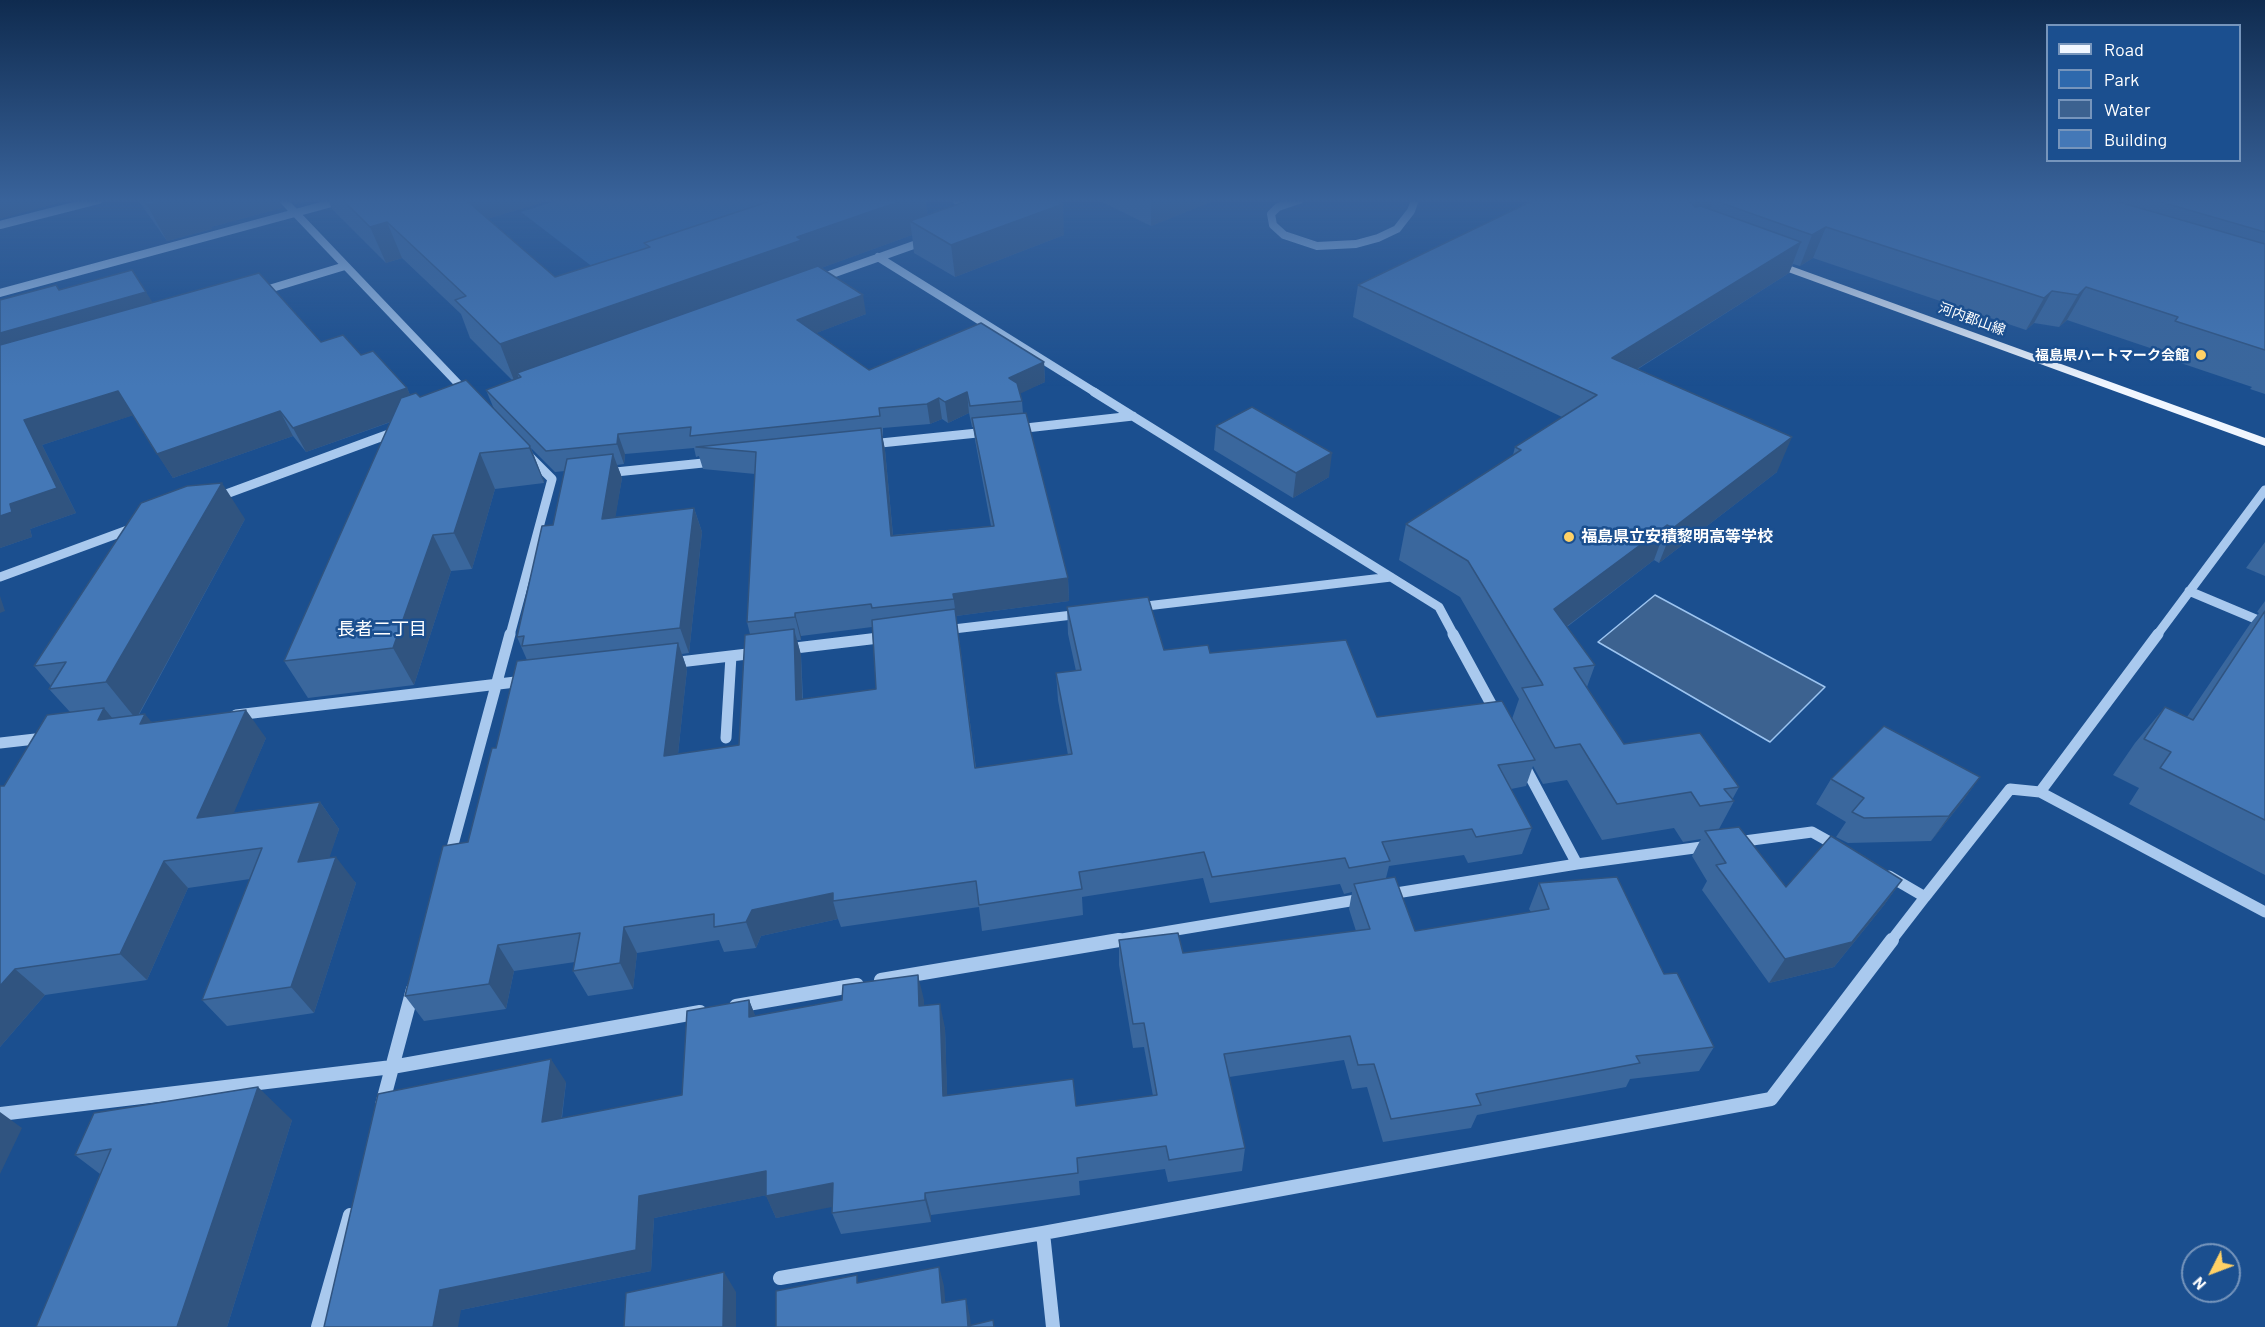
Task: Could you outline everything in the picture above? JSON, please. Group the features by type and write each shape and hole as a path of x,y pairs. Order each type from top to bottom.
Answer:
{"main road":[{"name":"河内郡山線","path":"1771,262 2265,442"}],"street":[{"path":"0,293 115,262"},
{"path":"341,262 476,403"},
{"path":"811,282 865,262"},
{"path":"886,262 1439,607 1499,720"},
{"path":"245,296 345,266"},
{"path":"860,446 1133,416"},
{"path":"210,500 410,427"},
{"path":"444,876 496,684 558,478 518,445"},
{"path":"599,474 718,461"},
{"path":"2040,792 2265,490"},
{"path":"0,577 144,524"},
{"path":"1131,608 1391,577"},
{"path":"2189,591 2265,623"},
{"path":"931,632 1096,612"},
{"path":"778,650 896,636"},
{"path":"660,665 766,652"},
{"path":"726,738 730,656"},
{"path":"224,717 531,680"},
{"path":"0,743 59,736"},
{"path":"1516,751 1577,864"},
{"path":"780,1278 1042,1233 1771,1099 2010,789 2040,792 2265,912"},
{"path":"0,1114 392,1067 1067,947 1577,864 1812,832 1853,855"},
{"path":"1874,867 1925,897"},
{"path":"379,1113 417,977"},
{"path":"318,1327 353,1204"},
{"path":"1042,1233 1053,1327"}],"green space":[{"path":"586,262 625,262 598,271"}],"water":[{"path":"1655,595 1825,687 1770,742 1598,642"}],"building":[{"path":"430,262 538,262 555,277 603,262 738,262 500,344 455,300 466,296"},
{"path":"1406,262 1769,262 1612,358 1792,437 1673,528 1667,525 1554,609 1595,665 1574,668 1624,744 1700,733 1739,787 1724,789 1734,801 1700,806 1691,792 1617,804 1580,744 1555,748 1522,688 1543,685 1468,561 1406,524 1521,450 1515,447 1597,395 1358,285"},
{"path":"1933,262 2265,262 2265,350 2175,321 2178,317 2086,287 2078,295 2052,291 2044,298"},
{"path":"818,266 863,295 797,320 869,370 981,323 1044,362 1009,378 1017,383 1022,401 970,406 967,392 945,402 939,398 927,404 879,408 880,416 690,436 691,427 618,434 617,444 546,451 486,390 521,377 517,373"},
{"path":"132,270 146,292 0,333 0,300 56,285 59,290"},
{"path":"259,273 321,342 343,335 361,355 373,351 407,388 293,428 280,411 157,454 118,391 24,420 57,488 10,504 12,512 0,516 0,345"},
{"path":"466,380 530,446 529,448 480,453 454,533 433,535 393,648 284,661 401,398 416,393 420,397"},
{"path":"1252,407 1332,453 1296,473 1216,426"},
{"path":"1026,413 1068,578 953,594 954,599 872,608 871,604 795,613 795,617 747,622 756,452 696,447 881,428 891,536 994,526 972,418"},
{"path":"613,454 602,519 694,508 680,628 522,646 524,636 517,637 542,526 553,525 567,459"},
{"path":"222,483 106,682 49,689 66,662 34,666 141,503 187,486"},
{"path":"1148,597 1164,650 1208,645 1210,653 1346,640 1377,717 1502,701 1535,760 1498,765 1532,828 1476,837 1472,829 1382,842 1390,861 1349,868 1345,858 1212,877 1204,852 1079,872 1082,889 979,905 976,881 833,901 833,893 752,910 746,922 714,927 714,914 624,927 620,963 573,971 580,933 498,945 489,984 405,996 443,846 468,842 492,748 496,748 517,661 678,643 664,756 739,745 745,635 794,629 796,700 876,689 872,620 955,609 975,768 1072,754 1056,673 1081,670 1067,607"},
{"path":"2265,611 2265,820 2160,768 2171,752 2144,739 2165,707 2193,720"},
{"path":"104,708 98,720 145,714 140,724 246,710 197,818 320,802 298,862 336,857 291,987 202,1000 262,848 164,861 120,954 15,969 0,986 0,786 4,786 47,715"},
{"path":"1884,726 1980,777 1949,816 1864,818 1852,812 1864,798 1831,779"},
{"path":"1739,827 1786,887 1831,836 1902,880 1852,942 1785,959 1716,865 1726,863 1705,831"},
{"path":"1395,877 1415,931 1549,909 1539,883 1617,877 1664,974 1677,973 1714,1047 1636,1056 1640,1063 1476,1094 1481,1105 1391,1119 1374,1064 1358,1065 1350,1036 1224,1054 1245,1148 1169,1160 1166,1146 1077,1158 1078,1173 925,1193 925,1200 832,1213 833,1183 766,1196 766,1171 639,1196 636,1250 440,1290 433,1327 324,1327 378,1094 551,1059 542,1122 682,1095 687,1011 749,1000 749,1017 842,1000 843,985 918,975 919,1006 940,1004 943,1096 1073,1079 1076,1106 1157,1095 1144,1023 1133,1024 1119,940 1178,933 1183,953 1370,929 1354,884"},
{"path":"258,1087 177,1327 36,1327 111,1149 75,1155 94,1113"},
{"path":"939,1267 942,1303 966,1299 968,1326 993,1320 994,1327 776,1327 776,1291 857,1275 857,1283"},
{"path":"724,1272 723,1327 624,1327 626,1293"}],"place":[{"name":"福島県ハートマーク会館","path":"2201,355"},
{"name":"福島県立安積黎明高等学校","path":"1569,537"}],"district":[{"name":"長者二丁目","path":"382,629"}]}
